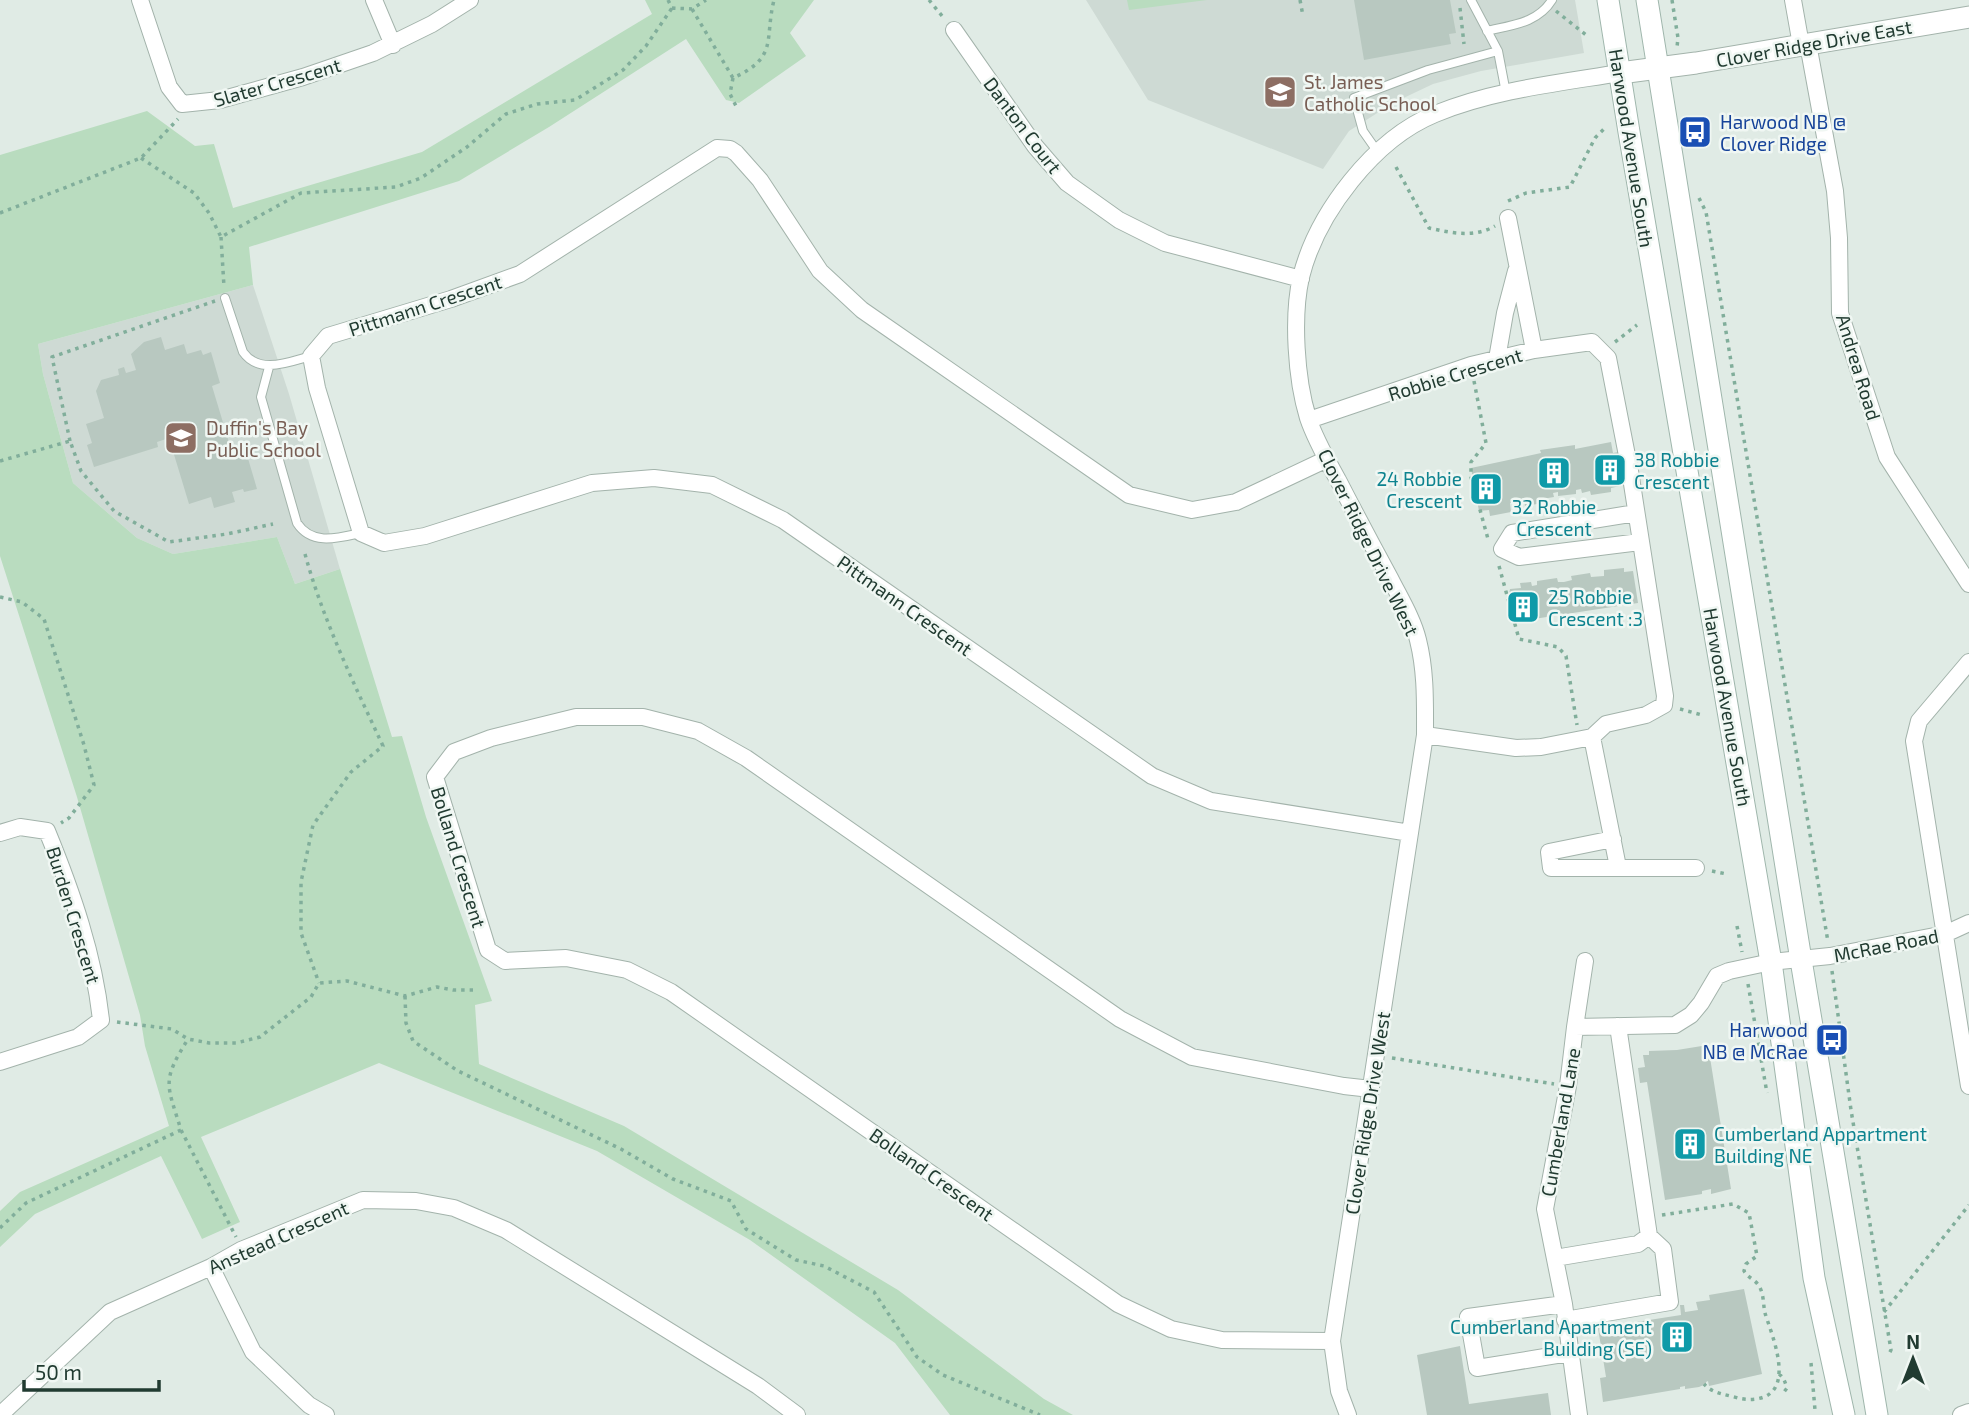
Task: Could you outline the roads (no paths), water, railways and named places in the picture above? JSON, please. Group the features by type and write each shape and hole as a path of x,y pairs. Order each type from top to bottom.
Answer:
{"main road":[{"name":"Harwood Avenue South","path":"1608,0 1772,962 1814,1279 1844,1415"},
{"name":"Harwood Avenue South","path":"1647,0 1877,1415"},
{"name":"Clover Ridge Drive East","path":"1658,67 1969,17"},
{"name":"Clover Ridge Drive West","path":"1620,73 1658,67"}],"street":[{"name":"Slater Crescent","path":"140,0 169,87 182,104 220,100 303,77 393,45 470,0"},
{"path":"374,0 393,45"},
{"name":"Andrea Road","path":"1793,0 1835,191 1840,313 1886,457 1969,584"},
{"name":"Danton Court","path":"954,30 1035,146 1067,183 1108,213 1166,243 1301,279"},
{"name":"Clover Ridge Drive West","path":"1348,1415 1339,1391 1332,1341 1425,735 1425,670 1418,637 1401,599 1309,420 1298,377 1296,335 1301,279 1309,254 1323,226 1353,177 1377,151 1433,115 1506,93 1620,73"},
{"name":"Pittmann Crescent","path":"311,356 328,335 451,299 520,274 718,148 730,149 760,180 820,271 862,310 1129,495 1192,510 1237,502 1327,459"},
{"path":"1508,218 1534,349"},
{"path":"1497,359 1517,268"},
{"name":"Robbie Crescent","path":"1309,420 1471,365 1534,349 1592,341 1608,358 1636,513"},
{"path":"311,356 317,388 361,533"},
{"name":"Pittmann Crescent","path":"361,533 384,543 425,536 592,483 654,478 712,485 783,520 1152,776 1211,801 1410,833"},
{"path":"1425,735 1516,748 1541,747 1592,737 1606,724 1646,715 1664,705 1665,696 1636,513 1512,533 1502,549 1519,556 1640,542"},
{"path":"1969,662 1919,721 1914,741 1969,1086"},
{"name":"Bolland Crescent","path":"1332,1341 1222,1340 1171,1329 1118,1304 671,992 626,970 578,960 566,958 505,961 488,950 435,777 454,752 491,738 576,717 643,717 698,731 746,758 1120,1019 1192,1058 1371,1089"},
{"path":"1592,737 1618,867"},
{"name":"Burden Crescent","path":"0,833 20,827 47,831 69,883 93,970 101,1020 78,1037 0,1062"},
{"path":"1614,839 1549,852 1551,868 1696,868"},
{"name":"McRae Road","path":"1772,962 1830,956 1945,934 1969,923"},
{"name":"Cumberland Lane","path":"1579,1415 1565,1312 1545,1209 1568,1086 1585,961"},
{"name":"Cumberland Lane","path":"1575,1027 1675,1025 1701,1003 1717,976 1772,962"},
{"path":"1569,1353 1476,1368 1468,1317 1565,1312 1670,1302 1663,1249 1649,1236 1618,1026"},
{"name":"Anstead Crescent","path":"0,1415 110,1312 211,1267 241,1250 363,1200 416,1201 454,1208 506,1230 758,1386 797,1415"},
{"path":"1555,1258 1638,1244 1649,1236"},
{"path":"211,1267 253,1352 299,1396 326,1415"},
{"path":"1961,1415 1969,1412"}],"lane":[{"path":"1471,0 1497,51 1506,93"},
{"path":"1487,31 1527,22 1551,3"},
{"path":"1377,151 1363,131 1354,99 1428,70 1497,51"},
{"path":"225,298 243,352 248,359 269,367 311,356"},
{"path":"269,367 261,397 297,523 310,536 326,540 361,533"}],"place":[{"name":"St. James Catholic School","path":"1280,92"},
{"name":"Harwood NB @ Clover Ridge","path":"1695,132"},
{"name":"Duffin's Bay Public School","path":"181,438"},
{"name":"38 Robbie Crescent","path":"1610,470"},
{"name":"32 Robbie Crescent","path":"1554,473"},
{"name":"24 Robbie Crescent","path":"1486,489"},
{"name":"25 Robbie Crescent :3","path":"1523,607"},
{"name":"Harwood NB @ McRae","path":"1832,1040"},
{"name":"Cumberland Appartment Building NE","path":"1690,1144"},
{"name":"Cumberland Apartment Building (SE)","path":"1677,1337"}]}
